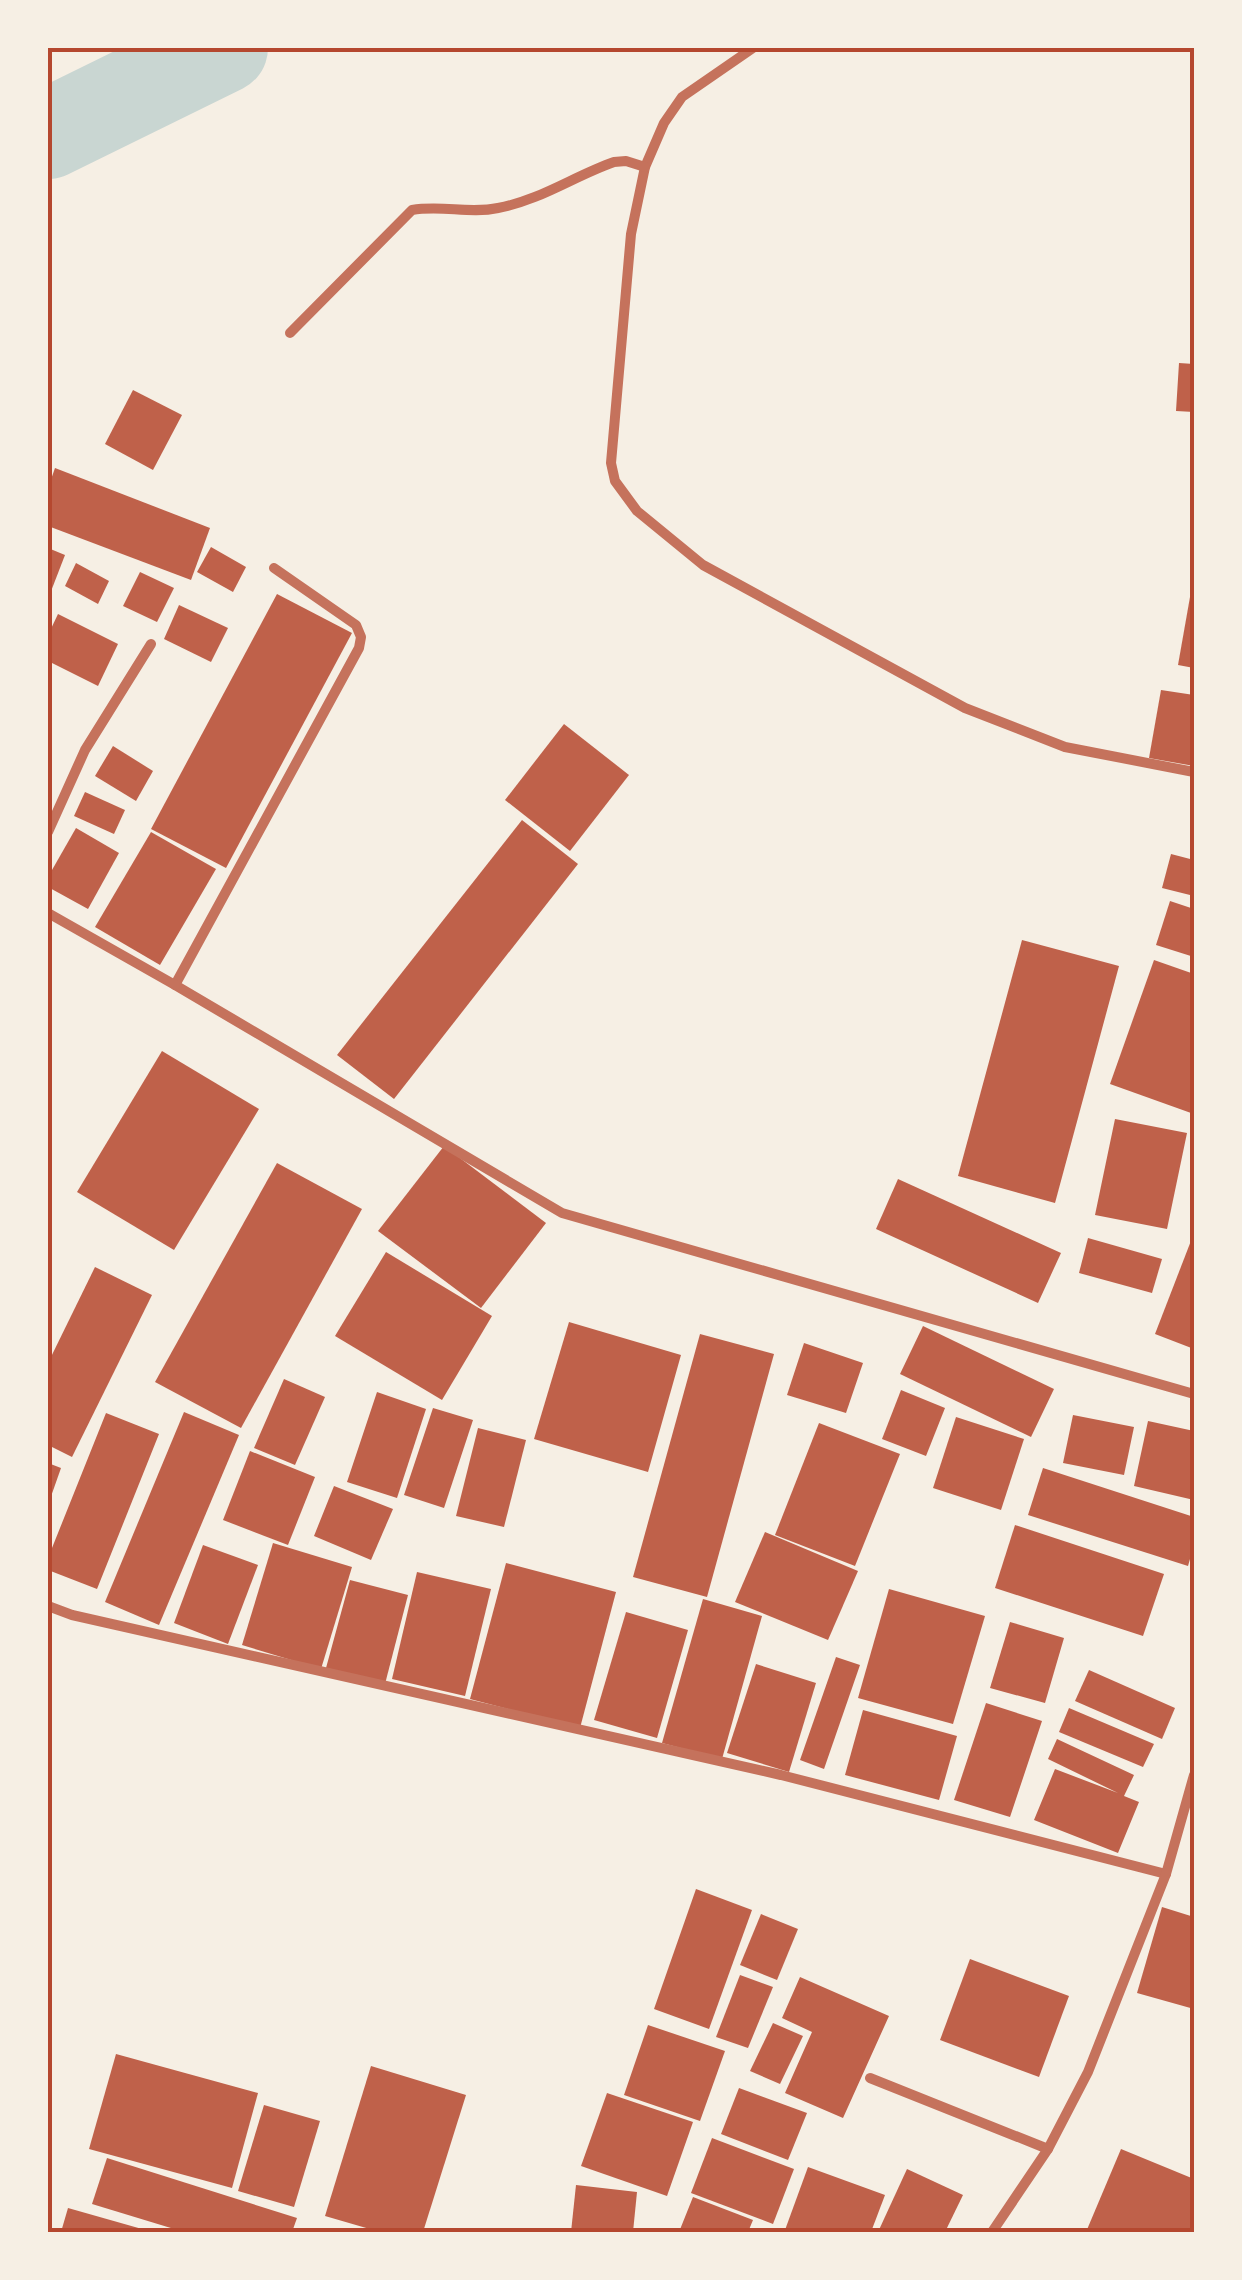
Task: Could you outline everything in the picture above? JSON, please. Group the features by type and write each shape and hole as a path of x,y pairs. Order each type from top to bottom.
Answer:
{"street":[{"path":"753,48 682,98 664,123 645,167 631,234 611,463 622,494 654,526 703,564 965,708 1065,747 1194,772"},
{"path":"290,334 412,210 440,206 494,209 540,198 614,162 645,167"},
{"path":"175,985 359,648 361,637 356,625 274,568"},
{"path":"48,832 85,750 151,644"},
{"path":"48,913 562,1214 1194,1394"},
{"path":"48,1606 72,1616 782,1775 1166,1874"},
{"path":"992,2232 1048,2150 1088,2072 1166,1874 1194,1775"},
{"path":"870,2078 1048,2150"}],"building":[{"path":"1179,363 1194,364 1194,412 1176,411"},
{"path":"133,390 182,415 153,470 105,444"},
{"path":"55,468 210,528 191,580 48,526 48,488"},
{"path":"211,547 246,567 233,592 197,572"},
{"path":"48,548 65,555 48,599"},
{"path":"76,563 109,581 98,604 65,586"},
{"path":"140,572 174,588 157,622 123,606"},
{"path":"1194,580 1194,668 1178,665"},
{"path":"277,594 352,633 226,868 151,829"},
{"path":"179,605 228,628 211,662 164,639"},
{"path":"58,614 118,644 98,686 48,661 48,635"},
{"path":"1161,690 1194,695 1194,766 1149,758"},
{"path":"564,724 629,775 570,851 505,800"},
{"path":"113,746 153,771 136,801 95,776"},
{"path":"85,792 125,810 114,834 74,816"},
{"path":"522,820 578,864 394,1099 337,1055"},
{"path":"76,828 119,853 88,909 48,887 48,877"},
{"path":"151,832 216,869 160,965 95,927"},
{"path":"1171,854 1194,860 1194,896 1162,888"},
{"path":"1170,901 1194,909 1194,957 1156,945"},
{"path":"1022,940 1119,966 1055,1203 958,1176"},
{"path":"1154,960 1194,974 1191,1113 1110,1084"},
{"path":"162,1051 259,1109 174,1250 77,1192"},
{"path":"1115,1119 1187,1133 1167,1229 1095,1215"},
{"path":"444,1146 546,1223 481,1308 378,1231"},
{"path":"277,1163 362,1209 241,1428 155,1382"},
{"path":"898,1179 1061,1253 1038,1303 876,1229"},
{"path":"1194,1233 1194,1349 1155,1334"},
{"path":"1088,1238 1162,1259 1152,1293 1079,1273"},
{"path":"386,1252 492,1316 442,1400 335,1336"},
{"path":"95,1267 152,1295 72,1457 48,1445 48,1363"},
{"path":"569,1322 681,1355 648,1472 534,1439"},
{"path":"923,1326 1054,1389 1031,1437 900,1374"},
{"path":"700,1334 774,1354 707,1597 633,1577"},
{"path":"804,1343 863,1363 846,1413 787,1395"},
{"path":"284,1379 325,1397 295,1465 254,1448"},
{"path":"901,1390 945,1408 926,1456 882,1439"},
{"path":"377,1392 426,1409 397,1498 347,1482"},
{"path":"433,1408 473,1420 444,1508 404,1495"},
{"path":"184,1412 239,1435 159,1625 105,1602"},
{"path":"106,1413 159,1434 97,1589 48,1570 48,1558"},
{"path":"1073,1415 1134,1427 1124,1475 1063,1463"},
{"path":"956,1417 1024,1439 1001,1510 933,1488"},
{"path":"1148,1421 1194,1431 1194,1500 1134,1486"},
{"path":"819,1423 900,1454 855,1566 775,1535"},
{"path":"478,1428 526,1440 504,1527 456,1516"},
{"path":"250,1451 315,1477 288,1545 223,1520"},
{"path":"48,1463 61,1468 48,1505"},
{"path":"1043,1468 1194,1517 1194,1545 1188,1566 1028,1515"},
{"path":"334,1486 393,1509 371,1560 314,1536"},
{"path":"1015,1525 1164,1574 1143,1636 995,1588"},
{"path":"765,1532 858,1571 828,1640 735,1602"},
{"path":"273,1543 352,1567 321,1669 242,1645"},
{"path":"203,1545 258,1565 228,1644 174,1623"},
{"path":"506,1563 616,1592 580,1728 470,1699"},
{"path":"417,1572 491,1589 465,1696 392,1679"},
{"path":"350,1580 408,1595 385,1684 326,1668"},
{"path":"889,1589 985,1616 953,1724 858,1698"},
{"path":"703,1599 762,1616 722,1759 662,1743"},
{"path":"626,1612 688,1630 657,1738 594,1720"},
{"path":"1010,1622 1064,1638 1045,1703 990,1688"},
{"path":"836,1657 860,1665 824,1769 800,1760"},
{"path":"756,1664 816,1683 789,1772 727,1753"},
{"path":"1089,1670 1175,1708 1162,1739 1075,1701"},
{"path":"986,1703 1042,1721 1010,1817 954,1800"},
{"path":"1069,1708 1154,1744 1143,1767 1059,1732"},
{"path":"863,1710 957,1736 939,1800 845,1775"},
{"path":"1057,1739 1134,1775 1124,1796 1139,1802 1118,1853 1034,1820 1055,1769 1118,1793 1048,1759"},
{"path":"696,1889 752,1910 709,2029 654,2009"},
{"path":"1162,1907 1194,1917 1194,2009 1137,1993"},
{"path":"761,1914 798,1929 777,1980 740,1965"},
{"path":"970,1959 1069,1996 1039,2077 940,2040"},
{"path":"740,1975 773,1987 748,2048 716,2037"},
{"path":"800,1977 889,2016 843,2118 785,2093 812,2032 782,2018"},
{"path":"773,2023 803,2036 780,2084 750,2071"},
{"path":"648,2025 725,2051 700,2121 624,2095"},
{"path":"116,2054 258,2093 232,2188 89,2149"},
{"path":"371,2066 466,2095 423,2232 380,2232 325,2216"},
{"path":"739,2088 807,2113 788,2160 721,2134"},
{"path":"607,2093 693,2122 667,2196 581,2166"},
{"path":"264,2105 320,2121 294,2207 238,2191"},
{"path":"712,2138 794,2169 773,2224 691,2193"},
{"path":"1121,2149 1194,2179 1194,2232 1086,2232"},
{"path":"107,2158 297,2218 292,2232 184,2232 92,2204"},
{"path":"808,2167 885,2195 871,2232 785,2230"},
{"path":"907,2169 963,2195 945,2232 878,2232"},
{"path":"576,2185 637,2192 633,2232 571,2232"},
{"path":"693,2197 753,2220 748,2232 679,2232"},
{"path":"68,2208 149,2231 149,2232 61,2232"}],"waterway":[{"path":"48,134 223,48"}]}
